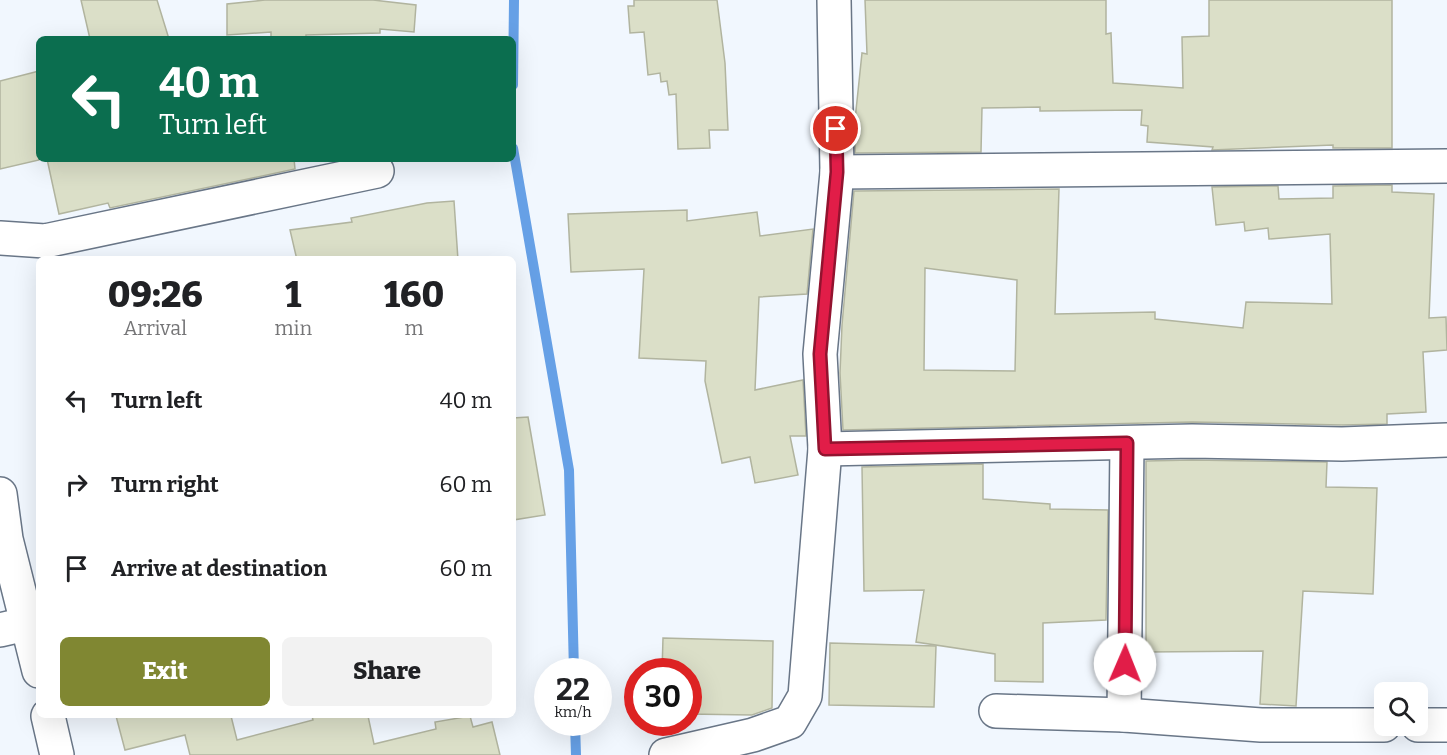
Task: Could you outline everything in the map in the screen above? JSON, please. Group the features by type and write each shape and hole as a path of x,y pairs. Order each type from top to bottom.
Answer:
{"street":[{"path":"666,755 753,735 790,722 805,696 825,449 820,354 837,172 834,0"},
{"path":"837,172 1447,166"},
{"path":"0,238 45,241 378,171"},
{"path":"825,449 1127,443 1342,444 1447,440"},
{"path":"1124,715 1127,443"},
{"path":"0,494 6,539 23,624 36,662"},
{"path":"996,711 1124,715 1261,725 1374,725"},
{"path":"48,718 57,755"},
{"path":"1428,725 1447,725"}],"building":[{"path":"81,0 157,0 168,36 89,36"},
{"path":"265,0 373,0 416,5 414,32 380,29 380,33 306,36 271,36 271,32 227,35 227,4"},
{"path":"634,0 717,0 725,63 728,130 709,130 710,148 678,149 676,94 669,95 667,81 661,82 660,73 648,75 644,32 630,33 628,6 634,6"},
{"path":"865,0 1106,0 1106,34 1111,33 1113,83 1183,88 1182,37 1209,36 1209,0 1392,0 1392,148 1333,148 1333,145 1212,150 1213,147 1147,142 1148,126 1141,125 1142,110 1040,111 1040,107 982,108 981,152 855,153 855,120 862,53 867,54"},
{"path":"36,72 36,161 0,169 0,81"},
{"path":"48,162 294,162 295,169 110,208 108,203 59,214"},
{"path":"1392,185 1392,192 1434,194 1429,318 1446,317 1447,350 1423,352 1426,412 1387,414 1387,424 1192,422 843,430 840,373 842,325 854,191 1059,189 1055,314 1155,312 1155,319 1243,328 1246,302 1332,304 1330,234 1269,239 1268,228 1245,231 1244,222 1216,225 1212,187 1278,186 1279,199 1333,198 1333,186","holes":["925,268 1017,280 1015,371 924,370"]},
{"path":"454,201 458,256 296,256 290,230 352,222 351,218 427,203"},
{"path":"687,210 687,221 757,212 760,236 813,229 807,294 759,297 755,390 803,380 806,436 790,436 798,475 755,483 750,457 722,463 705,381 706,361 639,358 644,269 571,272 568,214"},
{"path":"528,417 545,515 516,520 516,418"},
{"path":"1146,461 1327,462 1326,487 1377,488 1373,594 1303,591 1296,706 1260,704 1263,651 1146,652"},
{"path":"983,464 983,499 1050,504 1050,509 1108,510 1106,620 1043,623 1043,682 995,681 995,654 916,642 924,590 864,591 862,467"},
{"path":"663,638 773,641 772,708 752,715 702,714 702,658 662,658"},
{"path":"830,643 936,646 934,707 829,705"},
{"path":"117,718 232,718 237,740 313,720 312,718 368,718 374,744 436,729 435,722 471,718 473,727 492,722 500,755 190,755 185,735 125,750"}],"waterway":[{"path":"514,0 514,36"},
{"path":"515,162 569,470 574,658"},
{"path":"575,736 576,755"}],"route":[{"path":"836,129 837,172 820,354 825,449 1127,443 1125,664"}]}
